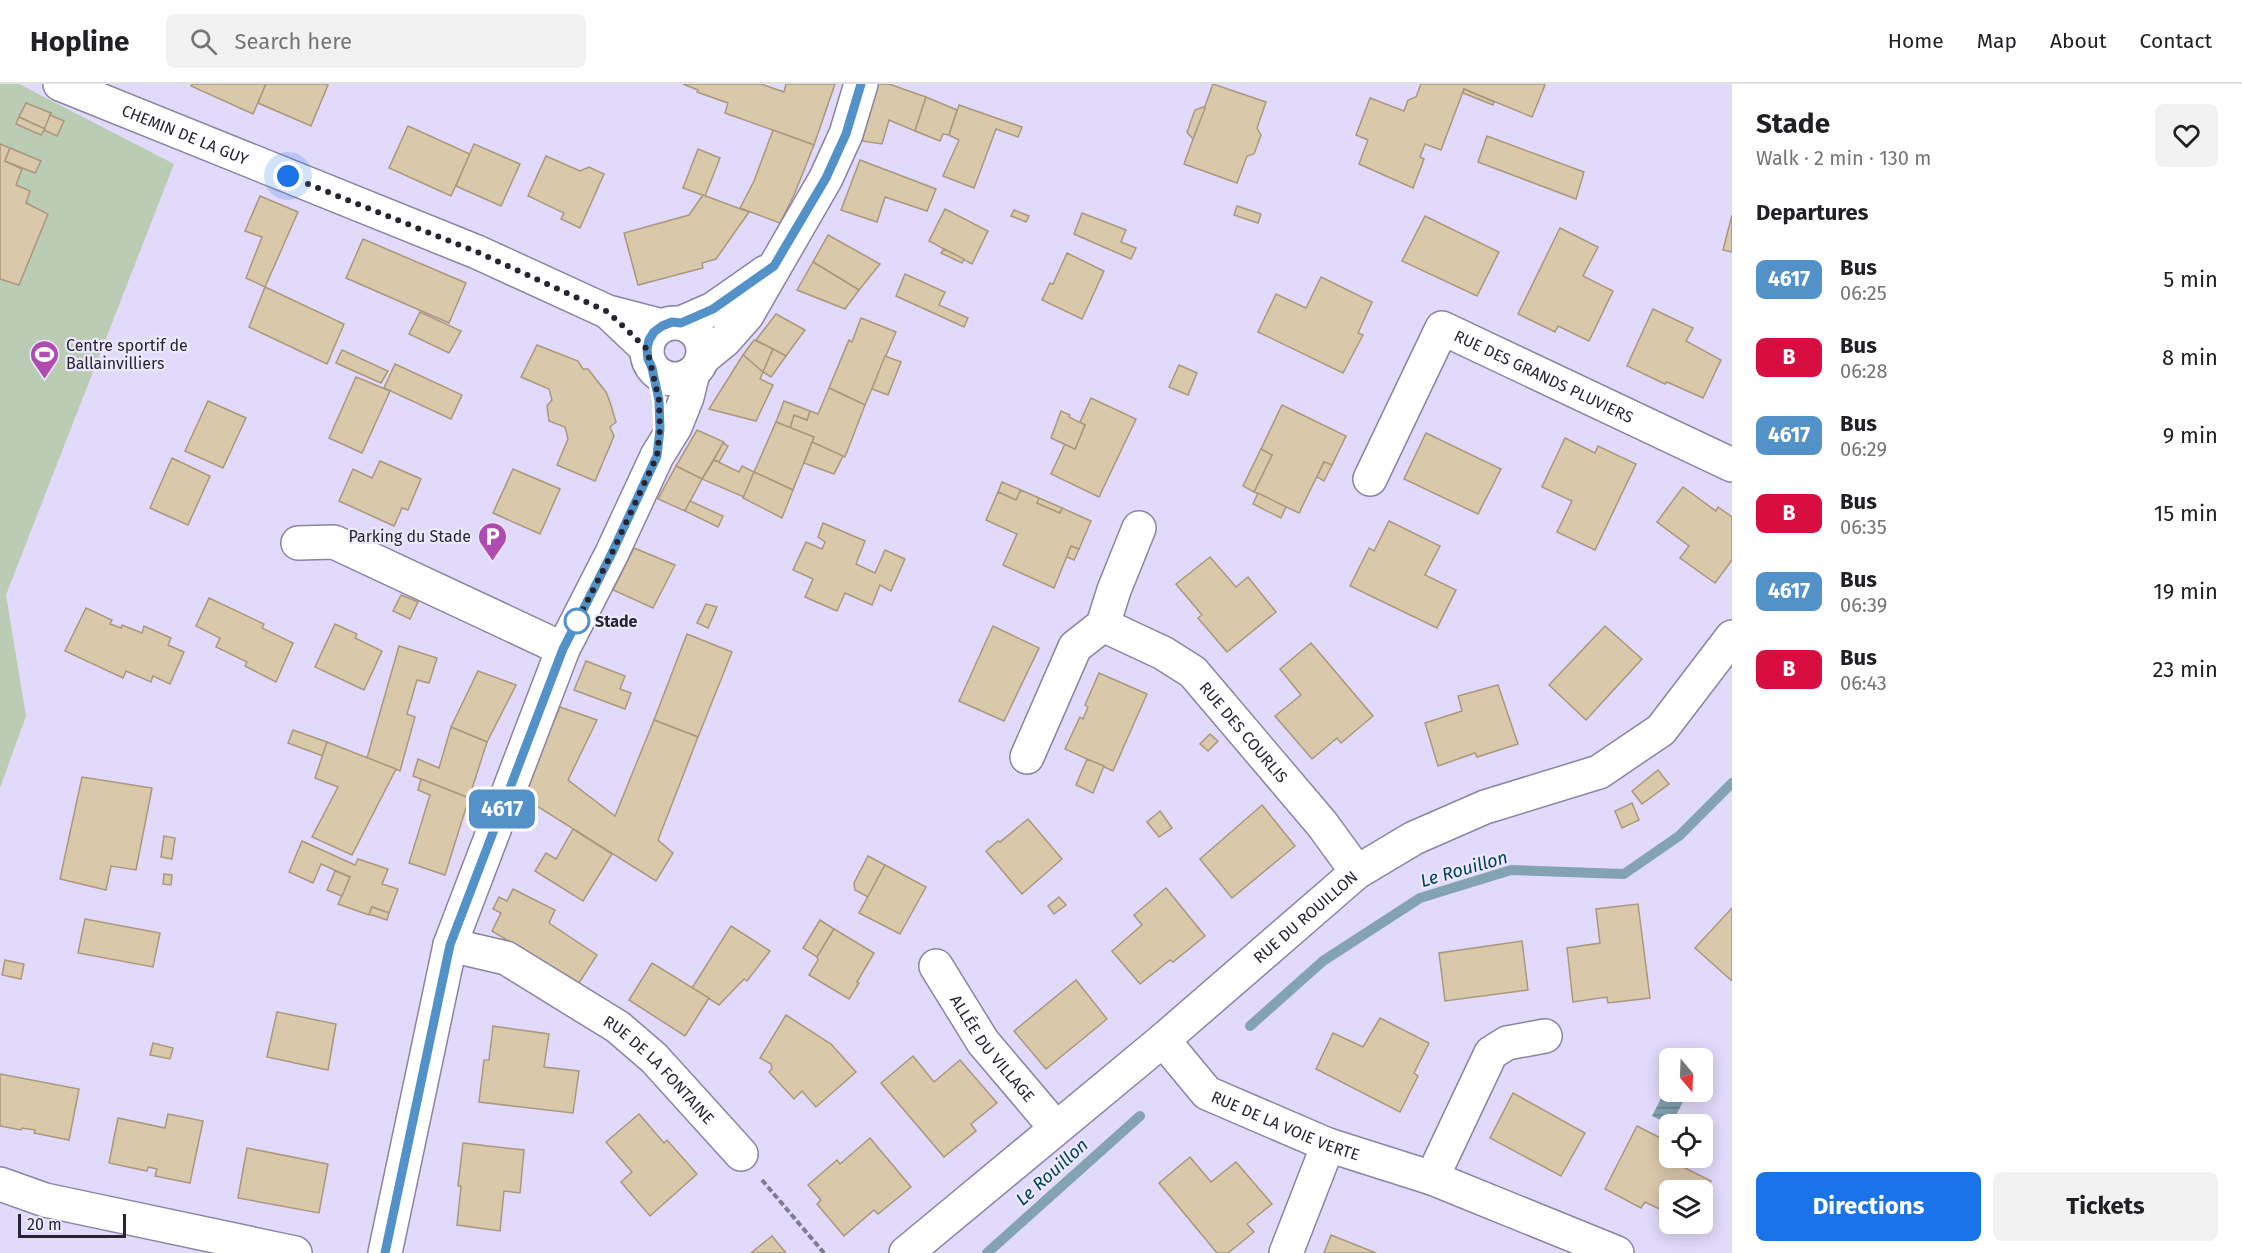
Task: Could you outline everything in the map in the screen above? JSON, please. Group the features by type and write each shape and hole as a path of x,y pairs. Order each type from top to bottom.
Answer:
{"street":[{"name":"CHEMIN DE LA GUY","path":"60,84 477,252 608,312 661,341 659,375 676,380 698,366"},
{"path":"698,366 747,315 826,178 846,134 861,84"},
{"path":"661,341 713,309 774,266"},
{"path":"385,1253 450,945 563,649 612,553 657,456 675,428 698,366 702,340 691,327 661,341"},
{"name":"RUE DES GRANDS PLUVIERS","path":"1370,479 1442,328 1732,465"},
{"path":"657,456 660,429 661,341"},
{"path":"1027,757 1075,647 1103,625 1114,590 1139,528"},
{"path":"298,543 334,542 563,649"},
{"name":"RUE DES COURLIS","path":"1103,625 1164,653 1193,672 1322,824 1357,872"},
{"name":"RUE DU ROUILLON","path":"906,1253 1163,1040 1357,872 1414,838 1485,807 1599,772 1661,730 1732,637"},
{"name":"RUE DE LA FONTAINE","path":"450,945 506,958 618,1027 654,1058 741,1154"},
{"name":"ALLÉE DU VILLAGE","path":"936,966 983,1042 1056,1127"},
{"path":"1432,1178 1491,1053 1507,1043 1545,1036"},
{"name":"RUE DE LA VOIE VERTE","path":"1163,1040 1207,1093 1328,1144 1432,1178 1617,1253"},
{"path":"1286,1253 1328,1144"},
{"path":"0,1184 45,1200 295,1253"}],"path":[{"path":"741,1154 824,1253"}],"green space":[{"name":"Centre sportif de Ballainvilliers","path":"0,84 19,84 174,164 6,595 26,716 0,788"}],"water":[{"path":"1659,1102 1683,1102 1677,1114 1659,1114 1659,1119 1652,1116"}],"building":[{"path":"192,84 266,84 253,114 191,86"},
{"path":"266,84 328,85 311,126 258,103"},
{"path":"683,84 761,84 784,92 786,84 835,84 814,145 725,113 728,103 697,92 698,90"},
{"path":"877,84 889,84 926,97 915,131 889,120 882,144 862,141"},
{"path":"1213,84 1266,102 1257,128 1261,135 1254,154 1247,156 1237,183 1184,164"},
{"path":"1421,84 1545,85 1532,117 1464,89 1441,150 1425,144 1420,157 1424,159 1413,188 1359,164 1368,140 1356,135 1370,98 1404,111 1408,100 1416,97"},
{"path":"1464,89 1494,102 1493,105 1463,93"},
{"path":"926,97 957,110 949,135 943,134 940,141 915,131"},
{"path":"26,103 51,113 45,129 19,117"},
{"path":"959,105 1022,127 1018,137 996,129 974,188 943,176 959,140 949,135"},
{"path":"1205,108 1193,139 1187,132 1195,110"},
{"path":"50,115 64,121 57,136 44,130"},
{"path":"19,117 45,129 41,135 16,124"},
{"path":"408,126 470,154 451,196 389,168"},
{"path":"773,130 814,145 780,223 740,208 754,181"},
{"path":"1487,136 1584,172 1576,199 1478,162"},
{"path":"0,144 10,148 5,161 22,169 16,185 30,191 26,203 48,214 19,285 0,279"},
{"path":"474,144 520,164 501,206 456,186"},
{"path":"10,148 41,161 35,173 5,161"},
{"path":"698,149 720,158 705,196 683,188"},
{"path":"546,156 580,171 589,167 604,174 580,228 561,219 564,213 528,196"},
{"path":"860,160 936,189 927,211 885,197 877,222 841,210"},
{"path":"703,195 749,212 716,259 702,263 703,268 638,285 624,233 689,215"},
{"path":"260,196 298,212 265,287 246,278 262,237 245,231"},
{"path":"1237,206 1261,214 1258,223 1234,215"},
{"path":"945,209 988,231 972,264 929,241"},
{"path":"1014,210 1029,216 1026,222 1011,216"},
{"path":"1082,213 1126,230 1121,242 1136,248 1131,259 1074,234"},
{"path":"1732,215 1732,252 1723,250"},
{"path":"1425,216 1499,252 1477,296 1402,261"},
{"path":"1560,228 1598,247 1583,276 1613,291 1589,341 1558,326 1555,332 1518,314"},
{"path":"828,235 880,264 859,290 813,262"},
{"path":"363,239 466,283 449,323 346,278"},
{"path":"944,249 964,259 962,263 941,253"},
{"path":"1067,253 1104,271 1082,319 1042,300 1050,283 1053,284"},
{"path":"813,262 859,290 845,309 797,290"},
{"path":"905,274 945,292 939,305 968,318 964,327 896,296"},
{"path":"1321,277 1372,302 1358,333 1363,335 1343,373 1258,332 1276,294 1306,308"},
{"path":"265,287 344,324 327,364 249,327"},
{"path":"1653,309 1693,328 1686,341 1721,360 1703,398 1667,382 1665,384 1627,366"},
{"path":"420,312 461,331 449,353 409,334"},
{"path":"776,314 805,330 786,356 756,340"},
{"path":"861,318 896,332 865,405 829,388"},
{"path":"754,340 773,349 763,372 743,355"},
{"path":"537,345 578,361 583,369 588,369 606,392 616,422 610,427 614,436 595,481 557,465 568,439 565,427 549,421 547,406 552,400 549,389 521,377"},
{"path":"773,349 786,356 771,377 763,372"},
{"path":"342,350 388,371 381,383 336,363"},
{"path":"743,355 763,372 760,379 773,385 756,421 709,409"},
{"path":"885,356 901,362 888,395 872,389"},
{"path":"395,364 462,395 451,419 384,388"},
{"path":"1179,365 1197,373 1188,395 1169,387"},
{"path":"356,377 390,391 362,453 329,438"},
{"path":"829,388 865,405 845,457 812,442 814,437 790,428 794,415 807,420 810,411 818,414"},
{"path":"1091,398 1136,419 1099,497 1051,474 1065,444 1075,449 1085,425 1080,422"},
{"path":"208,401 246,418 223,468 185,451"},
{"path":"784,401 810,411 807,420 794,415 790,428 776,422"},
{"path":"1282,405 1346,436 1332,465 1324,462 1299,513 1254,492 1272,455 1261,449"},
{"path":"1061,411 1085,425 1075,449 1051,438"},
{"path":"776,422 814,437 793,490 754,472"},
{"path":"697,430 724,442 702,479 676,466"},
{"path":"1426,433 1501,469 1478,514 1404,479"},
{"path":"1565,438 1595,453 1598,446 1636,464 1595,550 1557,532 1572,501 1542,487"},
{"path":"812,442 843,456 834,474 804,463"},
{"path":"723,443 728,446 719,462 714,460"},
{"path":"1261,449 1272,455 1254,492 1243,486"},
{"path":"172,458 210,476 188,525 150,508"},
{"path":"714,460 739,472 742,466 754,472 744,497 702,479"},
{"path":"380,461 421,479 408,510 402,508 394,526 339,501 353,469 372,478"},
{"path":"1324,462 1332,465 1324,481 1317,477"},
{"path":"676,466 702,479 685,511 658,499"},
{"path":"513,469 560,489 540,534 493,513"},
{"path":"754,472 793,490 782,518 743,498"},
{"path":"1002,482 1021,490 1016,500 998,492"},
{"path":"1683,487 1716,511 1718,507 1732,517 1732,560 1715,583 1680,558 1689,546 1657,522"},
{"path":"1021,490 1039,498 1037,503 1060,513 1062,508 1091,521 1079,549 1071,546 1054,588 1003,565 1017,534 986,520 998,492 1016,500"},
{"path":"1258,493 1286,507 1281,518 1253,504"},
{"path":"1039,498 1062,508 1060,513 1037,503"},
{"path":"690,501 723,516 718,527 685,511"},
{"path":"1389,521 1440,546 1425,575 1456,590 1437,628 1350,586 1369,548 1374,551"},
{"path":"823,523 865,541 856,564 875,573 885,550 905,559 891,591 880,585 872,605 845,593 837,611 805,597 813,579 793,570 806,542 822,549 825,542 818,537"},
{"path":"1071,546 1079,549 1074,560 1067,557"},
{"path":"634,548 675,565 653,608 613,590"},
{"path":"1210,557 1236,587 1248,577 1276,612 1227,652 1198,618 1202,615 1176,584"},
{"path":"401,595 418,602 410,619 393,611"},
{"path":"209,598 264,624 262,628 293,643 276,682 245,666 247,662 216,647 220,638 196,626"},
{"path":"706,604 717,607 708,628 697,623"},
{"path":"86,608 112,620 110,624 121,628 122,625 142,633 144,626 171,638 168,645 184,652 170,684 153,676 151,682 126,671 123,678 65,651"},
{"path":"335,624 357,634 355,638 382,651 364,690 315,667"},
{"path":"993,626 1039,648 1004,721 959,701"},
{"path":"1605,626 1642,659 1586,720 1549,685"},
{"path":"687,634 732,652 698,737 654,720"},
{"path":"1311,643 1373,716 1341,743 1337,738 1312,759 1275,716 1301,695 1280,669"},
{"path":"399,646 437,658 429,683 417,680 407,714 415,717 400,771 367,758"},
{"path":"586,661 625,676 620,689 631,693 625,709 574,690"},
{"path":"478,671 516,685 487,742 451,727"},
{"path":"1099,673 1147,694 1113,771 1065,749 1080,717 1083,719 1088,707 1085,705"},
{"path":"1498,685 1518,744 1477,757 1475,753 1438,766 1425,723 1462,711 1458,696"},
{"path":"560,707 597,720 568,780 615,816 654,720 698,737 658,840 673,853 656,881 524,798 537,760"},
{"path":"451,727 487,742 469,798 413,776 418,759 439,768"},
{"path":"293,730 327,742 323,756 288,743"},
{"path":"1210,734 1218,741 1208,751 1200,744"},
{"path":"327,742 396,769 352,855 312,837 338,787 315,778"},
{"path":"1087,759 1104,766 1093,793 1076,785"},
{"path":"1658,770 1669,784 1642,804 1632,791"},
{"path":"82,777 152,788 136,870 111,866 106,890 60,879"},
{"path":"421,779 469,798 445,875 409,863 430,795 418,790"},
{"path":"1632,803 1639,820 1622,828 1615,811"},
{"path":"1262,805 1295,846 1232,898 1200,859"},
{"path":"1160,811 1172,828 1159,837 1147,822"},
{"path":"1028,819 1062,859 1022,894 986,851"},
{"path":"573,829 612,854 583,901 535,871 546,853 556,859"},
{"path":"164,836 175,838 172,859 161,857"},
{"path":"302,841 355,865 358,859 388,869 382,884 398,889 389,913 372,907 369,915 338,904 350,877 321,864 313,883 289,872"},
{"path":"868,856 885,865 868,897 855,890 854,883"},
{"path":"885,865 926,887 900,934 859,913"},
{"path":"335,871 350,877 342,896 327,890"},
{"path":"164,874 172,875 171,885 163,884"},
{"path":"1166,888 1205,936 1173,962 1170,960 1140,984 1112,951 1142,925 1134,915"},
{"path":"513,889 555,910 549,923 597,955 579,983 492,931 501,913 493,909 499,897 507,901"},
{"path":"1059,897 1066,905 1054,914 1048,906"},
{"path":"1638,904 1650,998 1608,1003 1607,997 1573,1002 1567,948 1600,943 1596,909"},
{"path":"372,907 389,913 387,920 369,914"},
{"path":"1732,908 1732,981 1695,948"},
{"path":"85,919 160,933 153,967 78,953"},
{"path":"820,920 834,929 817,957 803,948"},
{"path":"731,926 770,951 747,981 744,979 719,1005 692,988"},
{"path":"834,929 874,953 849,999 809,975"},
{"path":"1522,941 1528,990 1445,1001 1439,953"},
{"path":"5,960 24,964 21,979 2,975"},
{"path":"652,963 709,998 685,1036 629,1000"},
{"path":"1076,980 1107,1019 1046,1069 1014,1031"},
{"path":"277,1012 336,1024 328,1070 267,1057"},
{"path":"786,1015 831,1044 856,1072 816,1107 802,1091 794,1099 769,1072 772,1069 771,1064 760,1058"},
{"path":"1380,1018 1429,1043 1414,1073 1418,1076 1400,1112 1316,1069 1333,1033 1363,1047"},
{"path":"493,1026 549,1034 544,1067 579,1071 573,1113 479,1102 484,1060 489,1060"},
{"path":"153,1043 173,1048 170,1059 150,1055"},
{"path":"913,1056 934,1082 960,1060 997,1103 971,1124 976,1131 944,1157 881,1083"},
{"path":"0,1074 79,1089 69,1140 34,1133 35,1130 0,1126"},
{"path":"1513,1093 1585,1133 1561,1176 1490,1138"},
{"path":"168,1114 203,1121 190,1183 155,1176 157,1169 148,1167 147,1171 109,1163 118,1118 165,1128"},
{"path":"639,1114 664,1143 667,1140 697,1174 650,1216 621,1182 632,1172 606,1142"},
{"path":"1637,1126 1659,1137 1659,1168 1685,1168 1709,1180 1659,1180 1659,1209 1645,1202 1641,1208 1605,1189"},
{"path":"870,1138 911,1187 878,1214 874,1210 844,1236 817,1204 821,1200 808,1185 837,1160 840,1164"},
{"path":"463,1143 524,1150 520,1193 504,1191 500,1231 457,1225 461,1186 458,1186"},
{"path":"247,1148 328,1164 319,1213 238,1198"},
{"path":"1190,1157 1211,1182 1236,1162 1272,1204 1247,1224 1254,1232 1228,1253 1217,1253 1159,1183"},
{"path":"1331,1235 1376,1253 1324,1253"},
{"path":"772,1236 786,1253 751,1253"}],"waterway":[{"name":"Le Rouillon","path":"1250,1026 1323,961 1420,898 1511,870 1624,874 1679,836 1732,783"},
{"name":"Le Rouillon","path":"987,1253 1140,1116"}],"bus line":[{"name":"4617","path":"385,1253 450,945 563,649 612,553 657,456 660,429 659,400 648,359 649,340 662,326 672,322 681,323 713,309 774,266 826,178 846,134 861,84"}],"place":[{"name":"Centre sportif de Ballainvilliers","path":"45,380"},
{"name":"Parking du Stade","path":"492,562"},
{"name":"Stade","path":"577,621"}],"route":[{"path":"288,176 477,252 608,312 647,349 659,400 660,429 657,456 612,553 573,629 577,621"}]}
